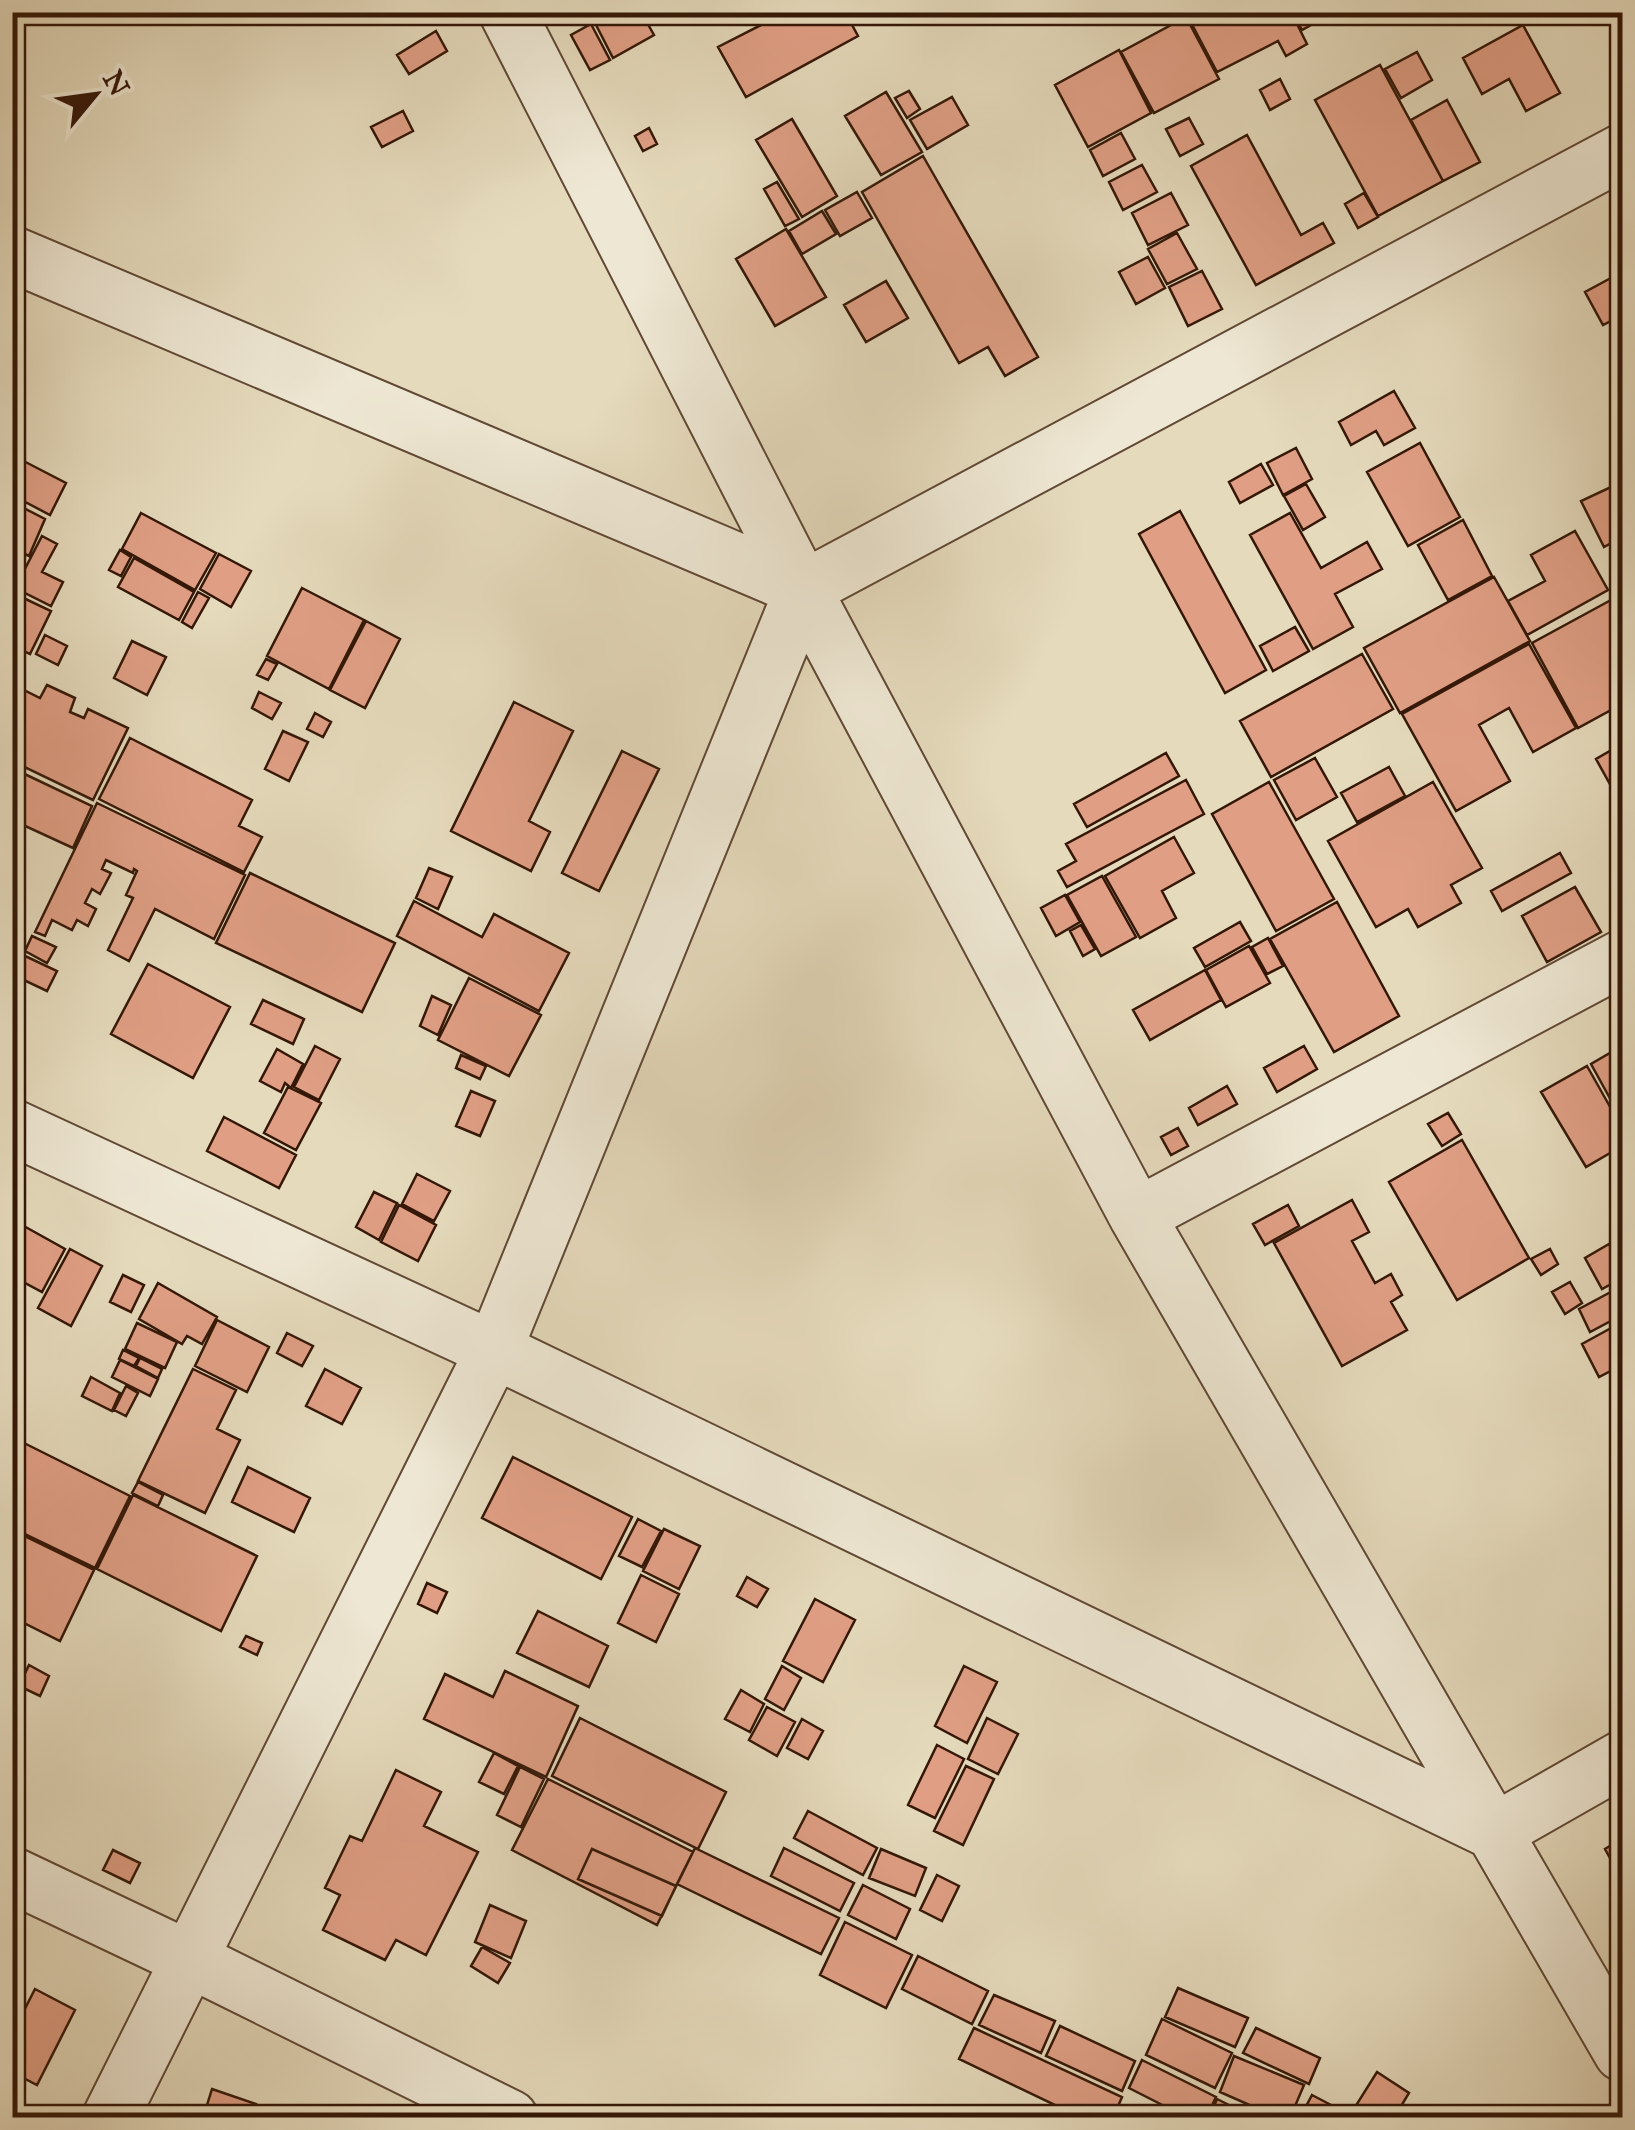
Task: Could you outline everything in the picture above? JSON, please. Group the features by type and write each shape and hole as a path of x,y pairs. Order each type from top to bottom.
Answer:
{"street":[{"path":"506,12 803,589 1138,1216 1622,2053"},
{"path":"110,2118 494,1350 803,589 1622,152"},
{"path":"12,254 803,589"},
{"path":"1138,1216 1622,958"},
{"path":"12,1127 494,1350 1494,1832"},
{"path":"1494,1832 1622,1759"},
{"path":"12,1875 510,2118"}],"building":[{"path":"609,12 641,12 654,35 613,58 594,21"},
{"path":"759,12 845,12 858,36 746,97 718,47 765,23"},
{"path":"1291,12 1307,44 1286,56 1278,41 1217,72 1186,13"},
{"path":"1292,12 1334,12 1302,30"},
{"path":"1186,17 1219,79 1154,113 1121,52"},
{"path":"591,24 610,60 590,70 571,35"},
{"path":"1523,25 1560,93 1526,111 1509,79 1482,94 1463,58"},
{"path":"436,31 447,51 409,74 397,55"},
{"path":"1119,50 1151,113 1088,147 1055,85"},
{"path":"1417,52 1432,80 1401,98 1385,69"},
{"path":"1380,65 1443,181 1378,216 1315,100"},
{"path":"1280,79 1290,99 1270,110 1260,90"},
{"path":"909,91 920,109 907,118 895,98"},
{"path":"886,92 922,152 881,175 845,116"},
{"path":"952,97 968,125 927,149 910,120"},
{"path":"1447,100 1480,162 1443,181 1411,120"},
{"path":"403,111 413,131 382,147 371,127"},
{"path":"1189,118 1203,144 1180,156 1166,129"},
{"path":"792,119 837,196 802,217 756,140"},
{"path":"649,128 657,144 643,151 635,136"},
{"path":"1121,133 1135,159 1103,176 1090,150"},
{"path":"1247,135 1301,235 1323,223 1334,243 1256,285 1191,166"},
{"path":"923,156 1038,357 1005,376 988,347 959,363 862,192"},
{"path":"1142,165 1157,192 1123,210 1109,182"},
{"path":"777,182 799,219 785,226 764,189"},
{"path":"857,192 872,218 840,236 825,210"},
{"path":"1171,193 1188,225 1148,245 1132,213"},
{"path":"1364,193 1378,217 1358,228 1345,204"},
{"path":"822,211 836,234 802,254 789,231"},
{"path":"786,229 826,297 775,326 736,259"},
{"path":"1177,233 1197,269 1167,284 1148,249"},
{"path":"1148,257 1165,288 1136,304 1119,272"},
{"path":"1202,271 1222,309 1188,326 1169,287"},
{"path":"1622,272 1622,315 1603,325 1585,292"},
{"path":"886,281 908,318 866,342 844,305"},
{"path":"1394,391 1415,428 1384,445 1376,431 1351,445 1339,422"},
{"path":"1420,443 1460,517 1408,546 1367,472"},
{"path":"1296,448 1312,479 1283,495 1267,463"},
{"path":"12,455 66,483 50,515 12,495"},
{"path":"1261,464 1273,485 1240,503 1229,482"},
{"path":"1306,484 1325,517 1303,530 1284,496"},
{"path":"1611,487 1622,511 1622,537 1604,547 1581,501"},
{"path":"12,502 45,519 29,556 12,548"},
{"path":"1180,511 1266,670 1225,693 1139,534"},
{"path":"141,513 216,553 195,590 122,549"},
{"path":"1290,513 1321,568 1367,542 1382,569 1335,594 1353,627 1313,649 1250,535"},
{"path":"1463,520 1492,576 1448,600 1418,545"},
{"path":"1575,531 1608,590 1527,635 1508,601 1545,581 1531,555"},
{"path":"42,536 57,544 42,572 63,582 51,606 15,588"},
{"path":"120,550 131,557 121,576 109,570"},
{"path":"219,554 251,571 231,607 200,589"},
{"path":"134,558 194,592 179,620 118,587"},
{"path":"1494,577 1530,641 1400,713 1364,648"},
{"path":"302,588 364,620 329,689 267,656"},
{"path":"198,592 209,598 192,628 182,622"},
{"path":"15,594 51,611 30,654 12,645"},
{"path":"1622,594 1622,704 1578,728 1532,643"},
{"path":"366,621 400,639 365,708 330,690"},
{"path":"1295,627 1309,651 1273,671 1260,646"},
{"path":"45,635 67,646 58,665 36,654"},
{"path":"132,641 166,657 147,695 114,678"},
{"path":"1529,644 1576,728 1533,752 1509,708 1479,725 1510,781 1456,811 1402,714"},
{"path":"1362,654 1393,709 1271,777 1240,721"},
{"path":"266,659 277,664 268,680 257,675"},
{"path":"12,684 40,698 47,685 75,698 70,712 84,718 88,709 128,728 93,800 12,761"},
{"path":"259,692 281,703 272,719 252,708"},
{"path":"514,702 573,731 529,821 550,832 531,871 451,831"},
{"path":"315,713 331,722 323,737 307,729"},
{"path":"283,731 308,742 289,781 265,769"},
{"path":"130,738 252,800 239,826 262,837 244,872 99,799"},
{"path":"1622,744 1622,804 1621,804 1596,759"},
{"path":"622,751 659,769 599,891 562,873"},
{"path":"1166,753 1179,776 1087,827 1074,804"},
{"path":"1315,758 1337,797 1296,820 1274,780"},
{"path":"1389,767 1405,796 1357,822 1341,793"},
{"path":"12,768 92,806 73,848 12,820"},
{"path":"1186,780 1204,814 1067,887 1058,871 1076,861 1066,844"},
{"path":"1269,782 1334,899 1276,931 1212,814"},
{"path":"1433,782 1482,868 1451,885 1461,903 1418,927 1408,909 1376,927 1328,841"},
{"path":"97,803 245,875 214,939 155,909 129,961 108,950 133,898 126,895 137,871 134,869 133,873 106,860 102,869 111,873 100,894 92,889 85,903 96,909 88,926 77,920 72,930 52,920 45,936 35,932"},
{"path":"1174,837 1194,873 1162,891 1176,918 1140,938 1105,876"},
{"path":"1560,853 1571,873 1502,911 1491,891"},
{"path":"429,868 452,877 438,909 416,898"},
{"path":"250,873 395,943 362,1012 216,943"},
{"path":"1102,876 1136,937 1101,956 1067,895"},
{"path":"1575,887 1601,932 1547,962 1522,916"},
{"path":"1065,895 1080,922 1056,936 1041,908"},
{"path":"414,901 482,937 494,914 569,953 539,1011 397,936"},
{"path":"1337,902 1399,1016 1334,1052 1270,939"},
{"path":"1240,922 1251,941 1205,967 1194,948"},
{"path":"1081,925 1095,949 1083,956 1070,931"},
{"path":"32,936 56,947 47,963 25,951"},
{"path":"1268,938 1283,966 1267,974 1252,947"},
{"path":"1249,946 1270,983 1226,1007 1206,970"},
{"path":"23,955 57,971 47,991 13,975"},
{"path":"148,964 230,1007 193,1078 111,1034"},
{"path":"1205,970 1221,1000 1150,1040 1133,1010"},
{"path":"469,978 541,1015 509,1076 438,1040"},
{"path":"432,996 451,1005 438,1035 420,1026"},
{"path":"263,1000 304,1019 293,1044 251,1024"},
{"path":"315,1046 340,1059 319,1100 294,1087"},
{"path":"1304,1046 1317,1069 1277,1092 1264,1068"},
{"path":"1622,1046 1622,1108 1617,1111 1591,1064"},
{"path":"277,1049 303,1064 291,1088 285,1083 281,1092 260,1081"},
{"path":"461,1055 486,1066 480,1079 456,1068"},
{"path":"1587,1066 1622,1128 1622,1146 1586,1167 1541,1092"},
{"path":"1227,1086 1237,1104 1198,1125 1189,1108"},
{"path":"288,1087 321,1103 296,1150 264,1133"},
{"path":"471,1091 495,1101 480,1136 456,1126"},
{"path":"1448,1113 1461,1134 1442,1146 1428,1124"},
{"path":"224,1117 296,1155 279,1188 207,1151"},
{"path":"1178,1128 1188,1146 1171,1155 1161,1137"},
{"path":"1462,1140 1529,1258 1457,1300 1389,1182"},
{"path":"417,1174 450,1191 434,1221 402,1204"},
{"path":"374,1192 397,1203 379,1240 356,1227"},
{"path":"1352,1200 1369,1232 1352,1241 1375,1283 1391,1274 1402,1295 1391,1302 1407,1330 1342,1366 1274,1243"},
{"path":"399,1205 436,1225 418,1261 381,1242"},
{"path":"1288,1205 1299,1226 1265,1245 1253,1224"},
{"path":"22,1225 65,1249 42,1292 12,1276 12,1242"},
{"path":"1609,1244 1622,1269 1622,1278 1602,1289 1585,1258"},
{"path":"70,1249 102,1266 71,1326 38,1308"},
{"path":"1550,1249 1558,1264 1541,1275 1531,1259"},
{"path":"123,1275 144,1285 131,1312 110,1302"},
{"path":"1570,1282 1582,1303 1565,1314 1552,1292"},
{"path":"158,1283 217,1317 202,1344 187,1336 182,1344 139,1319"},
{"path":"1622,1286 1622,1315 1590,1332 1579,1309"},
{"path":"217,1320 269,1347 247,1392 195,1366"},
{"path":"1622,1322 1622,1365 1599,1377 1582,1344"},
{"path":"137,1323 177,1342 165,1368 125,1349"},
{"path":"287,1333 313,1346 302,1366 277,1353"},
{"path":"123,1350 139,1358 134,1366 119,1359"},
{"path":"140,1358 162,1369 158,1378 136,1366"},
{"path":"120,1360 158,1379 150,1396 112,1377"},
{"path":"193,1369 236,1390 217,1429 240,1440 205,1513 138,1481"},
{"path":"325,1369 361,1388 342,1424 306,1406"},
{"path":"91,1377 120,1393 112,1411 82,1396"},
{"path":"126,1386 138,1393 126,1416 114,1410"},
{"path":"12,1437 130,1496 95,1568 12,1528"},
{"path":"513,1457 632,1517 601,1579 482,1518"},
{"path":"248,1467 310,1498 294,1532 232,1502"},
{"path":"138,1482 163,1495 158,1506 132,1493"},
{"path":"133,1495 257,1556 221,1631 97,1569"},
{"path":"638,1519 661,1531 642,1567 619,1556"},
{"path":"664,1529 700,1546 679,1589 643,1571"},
{"path":"12,1530 94,1570 60,1641 12,1617"},
{"path":"641,1575 679,1594 656,1642 618,1623"},
{"path":"747,1577 768,1589 757,1607 737,1596"},
{"path":"427,1583 447,1592 437,1613 418,1604"},
{"path":"815,1599 855,1620 823,1682 783,1661"},
{"path":"538,1611 608,1646 589,1687 517,1653"},
{"path":"246,1636 262,1643 257,1655 240,1647"},
{"path":"29,1665 49,1676 40,1696 19,1686"},
{"path":"782,1666 801,1678 784,1710 765,1699"},
{"path":"964,1666 997,1682 967,1743 935,1726"},
{"path":"505,1671 578,1706 546,1777 424,1719 445,1674 493,1697"},
{"path":"741,1690 764,1704 750,1732 725,1719"},
{"path":"767,1707 795,1722 777,1756 749,1740"},
{"path":"580,1718 726,1792 698,1849 552,1776"},
{"path":"987,1718 1018,1734 998,1774 968,1759"},
{"path":"802,1719 823,1731 808,1759 787,1748"},
{"path":"937,1745 964,1759 935,1818 908,1805"},
{"path":"494,1753 518,1766 504,1794 479,1782"},
{"path":"966,1766 994,1779 963,1845 934,1831"},
{"path":"520,1767 544,1779 521,1827 497,1815"},
{"path":"396,1770 441,1792 424,1826 478,1852 426,1955 396,1940 385,1960 323,1930 340,1895 325,1888 350,1836 362,1841"},
{"path":"548,1779 693,1852 657,1925 512,1850"},
{"path":"808,1811 877,1848 863,1875 794,1838"},
{"path":"1622,1839 1622,1880 1605,1849"},
{"path":"695,1848 839,1918 821,1954 677,1884"},
{"path":"784,1848 854,1883 840,1911 771,1876"},
{"path":"592,1849 676,1886 662,1916 578,1879"},
{"path":"881,1849 926,1868 915,1896 869,1878"},
{"path":"113,1850 140,1863 130,1883 103,1870"},
{"path":"937,1875 959,1886 942,1921 920,1910"},
{"path":"863,1885 910,1909 896,1939 848,1915"},
{"path":"490,1905 526,1921 511,1958 475,1942"},
{"path":"845,1922 912,1955 886,2008 820,1975"},
{"path":"482,1947 510,1963 498,1983 471,1966"},
{"path":"918,1956 988,1991 972,2024 902,1989"},
{"path":"1178,1988 1248,2018 1235,2047 1165,2017"},
{"path":"35,1989 75,2010 37,2085 12,2072 12,2034"},
{"path":"994,1995 1055,2021 1041,2053 979,2025"},
{"path":"1162,2019 1232,2053 1215,2088 1146,2055"},
{"path":"1060,2026 1135,2061 1122,2091 1046,2056"},
{"path":"974,2028 1122,2097 1113,2118 1082,2118 959,2059"},
{"path":"1256,2028 1320,2058 1309,2084 1243,2053"},
{"path":"1234,2056 1304,2085 1290,2118 1279,2118 1220,2092"},
{"path":"1142,2060 1216,2097 1206,2118 1188,2118 1129,2088"},
{"path":"1377,2072 1409,2093 1394,2118 1372,2118 1355,2107"},
{"path":"212,2089 256,2104 251,2118 203,2118"},
{"path":"1312,2095 1352,2116 1351,2118 1300,2118"},
{"path":"1217,2099 1255,2118 1209,2118"},
{"path":"1137,2106 1163,2118 1132,2118"}]}
